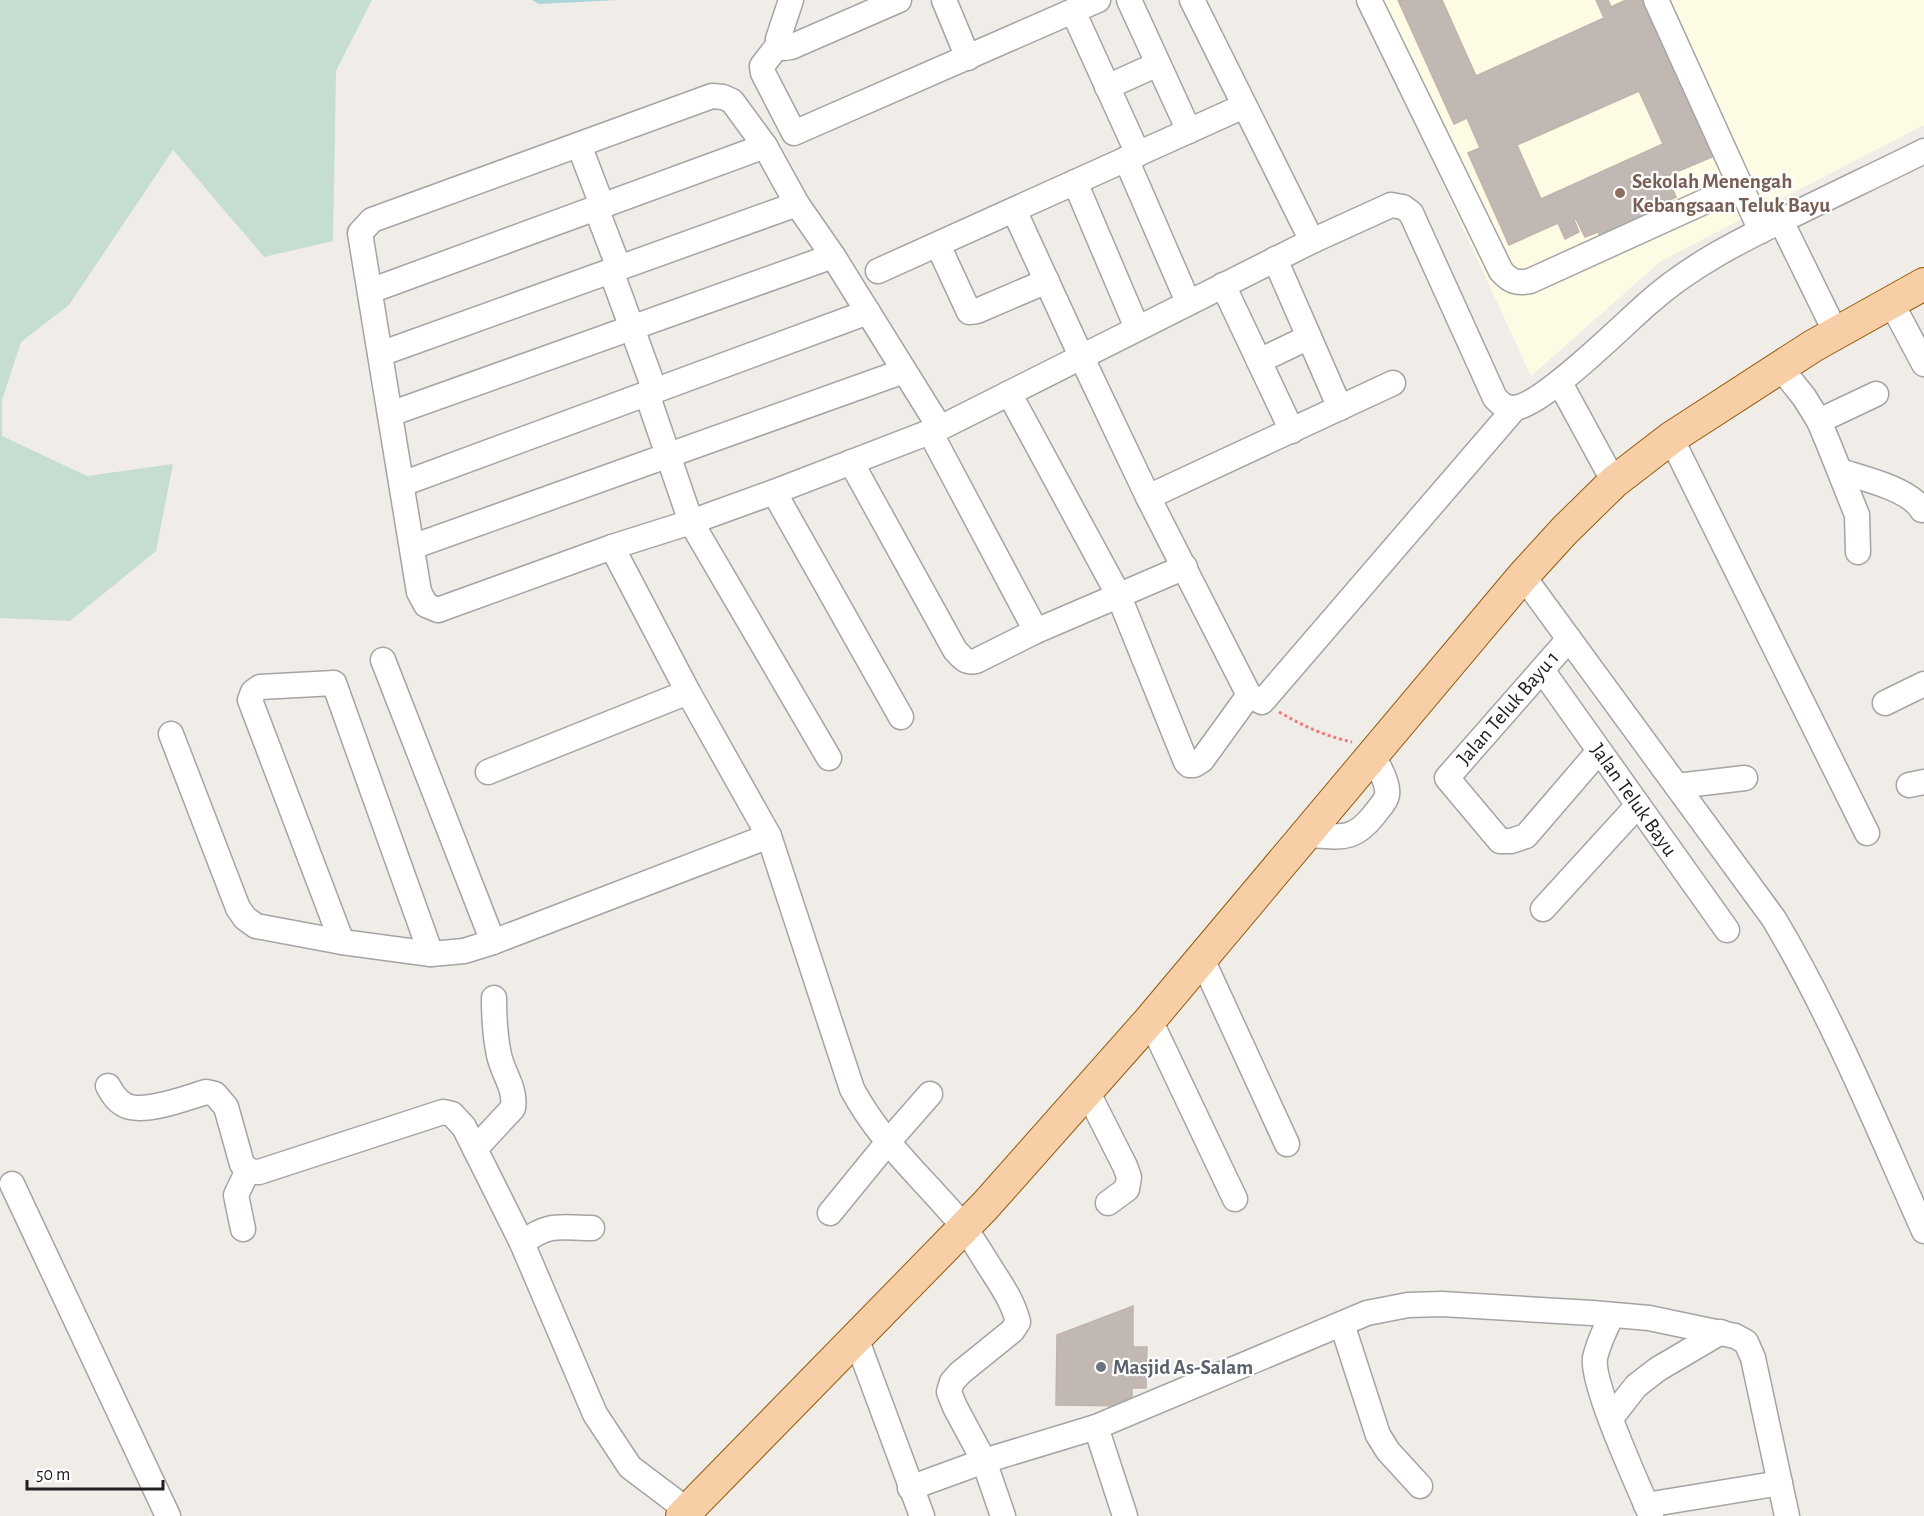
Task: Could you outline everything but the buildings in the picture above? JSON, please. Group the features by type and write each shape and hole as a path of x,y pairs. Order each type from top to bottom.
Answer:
{"main road":[{"path":"684,1513 964,1228 1088,1091 1202,959 1523,576 1565,530 1614,482 1671,438 1836,333 1924,285"}],"street":[{"path":"791,0 778,39 779,44 784,48 899,0"},
{"path":"944,0 968,58"},
{"path":"779,44 762,66 763,73 794,133 1098,0"},
{"path":"1129,0 1189,131"},
{"path":"1191,0 1312,241"},
{"path":"1369,0 1501,271 1509,280 1520,283 1530,282 1741,185"},
{"path":"1656,0 1741,185 1771,226 1797,254 1836,333"},
{"path":"1073,11 1107,87 1188,302"},
{"path":"1107,87 1158,64"},
{"path":"1036,631 935,430 904,371 833,256 797,204 765,146 732,101 712,96 372,220 360,233 419,592 426,605 438,610 774,492 935,430 1188,302 1391,205 1402,207 1411,213 1495,398 1503,406 1515,408"},
{"path":"878,271 1244,106"},
{"path":"579,145 599,207 667,456 691,522 829,758"},
{"path":"370,291 765,146"},
{"path":"1014,210 1149,497 1249,695 1262,702 1515,408 1560,383 1675,280 1695,266 1924,151"},
{"path":"1075,182 1137,328"},
{"path":"380,354 797,204"},
{"path":"938,245 969,312 977,311 1047,281"},
{"path":"390,414 833,256"},
{"path":"1275,260 1340,408"},
{"path":"1223,285 1292,431"},
{"path":"1891,302 1924,363"},
{"path":"402,484 868,312"},
{"path":"1259,360 1309,337"},
{"path":"1780,367 1804,397 1819,421 1857,515 1858,552"},
{"path":"412,547 904,371"},
{"path":"1149,497 1393,383"},
{"path":"1560,383 1614,482"},
{"path":"1008,393 1118,594 1189,765 1202,760 1249,695"},
{"path":"1819,421 1876,394"},
{"path":"1671,438 1867,833"},
{"path":"851,462 961,658 969,662 976,661 1118,594 1185,567"},
{"path":"1839,471 1895,491 1916,502 1922,510"},
{"path":"774,492 901,717"},
{"path":"612,547 688,692 768,836 852,1089 861,1107 888,1142 964,1228 1008,1296 1018,1322 1012,1331 960,1373 952,1382 949,1392 984,1461 1003,1516"},
{"path":"1523,576 1774,919 1799,962 1840,1043 1924,1231"},
{"name":"Jalan Teluk Bayu 1","path":"1569,639 1447,778 1500,842 1511,841 1526,836 1599,751"},
{"path":"383,660 493,942"},
{"name":"Jalan Teluk Bayu","path":"1542,670 1727,930"},
{"path":"342,942 250,700 253,692 260,687 334,683 431,954"},
{"path":"1885,704 1924,684"},
{"path":"488,772 688,692"},
{"path":"171,734 238,908 245,918 256,926 342,942 431,954 464,951 493,942 768,836"},
{"path":"1677,786 1744,778"},
{"path":"1543,909 1638,805"},
{"path":"1202,959 1287,1144"},
{"path":"475,1149 513,1108 514,1100 508,1078 499,1057 494,998"},
{"path":"1150,1020 1235,1199"},
{"path":"108,1086 116,1099 124,1106 136,1108 147,1108 206,1092 215,1094 226,1107 242,1164 248,1170 259,1172 443,1112 459,1119 522,1243 595,1414 630,1467 684,1513"},
{"path":"1088,1091 1129,1177 1127,1189 1108,1203"},
{"path":"830,1213 930,1094"},
{"path":"243,1229 236,1195 248,1170"},
{"path":"12,1184 168,1516"},
{"path":"522,1243 541,1230 559,1227 591,1228"},
{"path":"910,1488 984,1461 1096,1427 1367,1313 1408,1305 1442,1304 1649,1318 1721,1332 1746,1342 1753,1358 1787,1516"},
{"path":"1612,1315 1595,1359 1595,1373 1648,1511 1780,1483"},
{"path":"1342,1324 1378,1435 1388,1451 1420,1486"},
{"path":"1611,1418 1636,1386 1721,1332"},
{"path":"856,1338 922,1516"},
{"path":"1096,1427 1125,1516"}],"path":[{"path":"1293,720 1330,738 1377,750"}],"shaded area":[{"name":"Sekolah Menengah Kebangsaan Teluk Bayu","path":"1358,0 1924,0 1924,125 1661,261 1531,376"}],"green space":[{"path":"0,0 372,0 336,71 333,241 264,257 173,150 69,305 21,342 2,400 2,436 87,476 173,464 156,551 70,621 0,618"}],"water":[{"path":"532,0 619,0 539,4"}],"place":[{"name":"Sekolah Menengah Kebangsaan Teluk Bayu","path":"1620,193"},
{"name":"Masjid As-Salam","path":"1101,1367"}]}
